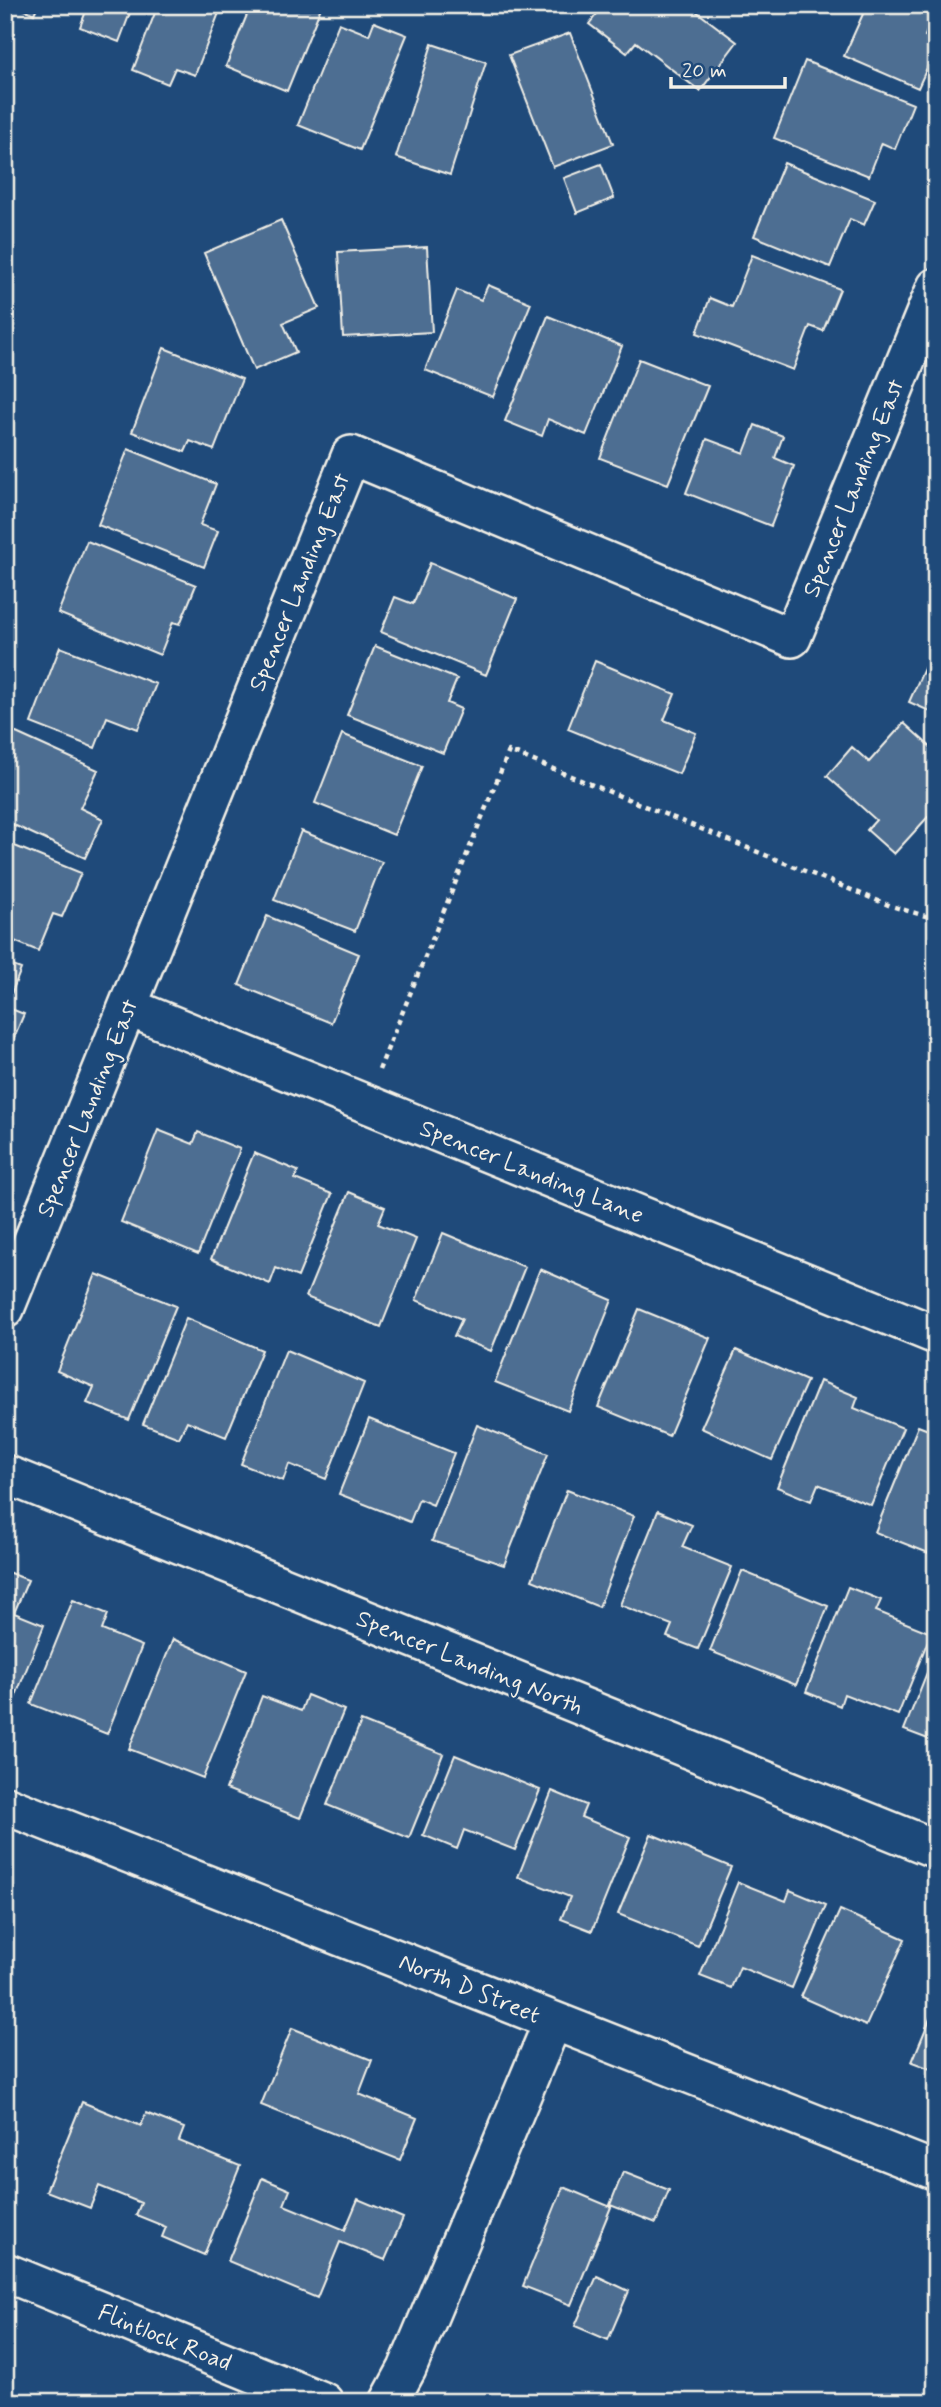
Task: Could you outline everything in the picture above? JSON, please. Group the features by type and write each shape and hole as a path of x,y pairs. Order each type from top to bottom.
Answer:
{"street":[{"name":"Spencer Landing East","path":"5,1309 351,455 792,638 936,286"},
{"name":"Spencer Landing Lane","path":"128,1007 936,1335"},
{"name":"Spencer Landing North","path":"5,1474 936,1849"},
{"name":"North D Street","path":"5,1805 936,2171"},
{"path":"389,2402 407,2369 552,2021"},
{"name":"Flintlock Road","path":"5,2272 324,2402"}],"path":[{"path":"366,1103 509,751 891,906 936,919"}],"building":[{"path":"14,5 38,5 34,14"},
{"path":"72,5 133,5 119,42 80,27 86,11"},
{"path":"158,5 222,5 195,75 175,68 168,84 133,70"},
{"path":"251,5 322,5 287,91 226,66"},
{"path":"604,5 688,5 737,42 700,91 636,42 627,53 589,24"},
{"path":"867,5 936,7 925,36 936,41 936,48 918,88 844,56"},
{"path":"374,22 407,35 360,150 298,125 339,23 369,35"},
{"path":"570,33 613,144 553,167 509,55"},
{"path":"432,44 486,62 450,175 396,157"},
{"path":"805,61 913,104 895,149 882,143 869,176 774,138"},
{"path":"784,163 875,200 864,225 850,219 830,267 754,236"},
{"path":"601,164 614,198 577,213 564,178"},
{"path":"281,220 319,308 283,323 296,352 254,370 204,253"},
{"path":"427,247 432,332 343,337 338,252"},
{"path":"752,255 840,289 823,331 810,326 793,370 697,333 710,298 732,307"},
{"path":"488,285 531,303 493,397 425,370 457,290 481,300"},
{"path":"548,316 622,346 586,435 548,419 542,436 505,421"},
{"path":"164,348 242,379 214,450 190,441 185,452 132,432"},
{"path":"639,359 708,386 668,484 600,458"},
{"path":"755,425 783,436 775,458 794,466 771,526 686,493 707,439 744,453"},
{"path":"128,449 216,484 200,525 218,531 204,567 98,525"},
{"path":"87,541 196,585 180,624 173,622 160,655 58,613"},
{"path":"430,563 517,599 486,675 381,632 395,597 413,604"},
{"path":"936,642 936,714 909,702"},
{"path":"375,646 457,679 447,703 461,709 443,753 347,715"},
{"path":"60,647 156,684 138,729 107,717 95,748 31,723"},
{"path":"595,661 675,694 664,720 696,733 679,774 568,729"},
{"path":"904,723 936,752 936,808 894,854 867,830 876,820 827,776 852,747 869,762"},
{"path":"14,732 98,770 80,808 103,819 85,858 5,821 5,751"},
{"path":"342,734 422,766 394,835 315,803"},
{"path":"301,831 382,862 355,931 274,900"},
{"path":"5,842 81,873 62,917 53,914 38,951 5,937"},
{"path":"267,916 359,954 331,1023 239,985"},
{"path":"5,963 21,969 6,1007 24,1014 10,1047 5,1045"},
{"path":"158,1130 193,1144 198,1132 240,1149 198,1254 121,1222"},
{"path":"254,1153 298,1171 295,1179 332,1194 298,1277 276,1268 270,1284 211,1259"},
{"path":"349,1192 385,1207 378,1224 416,1239 381,1327 306,1297"},
{"path":"443,1233 525,1267 491,1351 454,1336 462,1319 416,1300"},
{"path":"540,1269 612,1300 568,1411 495,1382"},
{"path":"96,1274 176,1306 129,1420 87,1403 94,1387 57,1371"},
{"path":"639,1309 710,1338 669,1436 598,1407"},
{"path":"186,1318 262,1350 226,1437 187,1421 179,1438 143,1424"},
{"path":"286,1350 364,1383 326,1479 289,1464 283,1481 241,1464"},
{"path":"736,1350 807,1381 772,1460 701,1428"},
{"path":"820,1381 858,1397 854,1408 903,1428 871,1505 818,1484 811,1501 777,1487"},
{"path":"369,1419 454,1453 433,1505 419,1499 410,1522 339,1494"},
{"path":"477,1425 548,1454 504,1565 432,1541"},
{"path":"918,1426 936,1433 936,1556 875,1532"},
{"path":"567,1490 634,1516 599,1607 532,1580"},
{"path":"658,1511 692,1525 682,1547 732,1567 698,1649 667,1637 672,1625 620,1605"},
{"path":"5,1571 28,1580 14,1613 44,1625 13,1703 5,1700"},
{"path":"742,1571 828,1606 796,1685 710,1651"},
{"path":"848,1587 881,1600 876,1611 931,1633 898,1715 844,1694 840,1706 806,1692"},
{"path":"73,1600 108,1614 102,1630 142,1646 107,1734 31,1704"},
{"path":"173,1639 246,1671 203,1778 129,1749"},
{"path":"936,1650 936,1742 904,1730"},
{"path":"307,1695 344,1710 300,1818 226,1789 262,1696 301,1711"},
{"path":"361,1721 443,1754 409,1838 327,1805"},
{"path":"455,1755 540,1790 515,1850 464,1830 457,1849 423,1835"},
{"path":"552,1791 586,1805 581,1817 630,1837 592,1931 561,1919 570,1897 518,1877"},
{"path":"651,1834 731,1867 698,1946 618,1914"},
{"path":"738,1882 786,1901 790,1890 826,1905 792,1988 740,1967 731,1988 700,1976"},
{"path":"840,1910 905,1939 866,2026 801,1997"},
{"path":"936,2004 936,2071 912,2062"},
{"path":"292,2028 372,2060 359,2094 417,2118 400,2160 261,2105"},
{"path":"82,2102 141,2126 146,2113 184,2128 179,2141 240,2166 204,2255 162,2237 166,2227 136,2215 141,2203 99,2186 90,2208 46,2191"},
{"path":"623,2172 669,2190 656,2223 610,2205"},
{"path":"262,2178 290,2190 284,2205 345,2230 358,2199 403,2218 385,2260 340,2242 317,2298 228,2261"},
{"path":"563,2187 611,2207 571,2305 523,2286"},
{"path":"597,2276 629,2291 608,2340 575,2326"}]}
